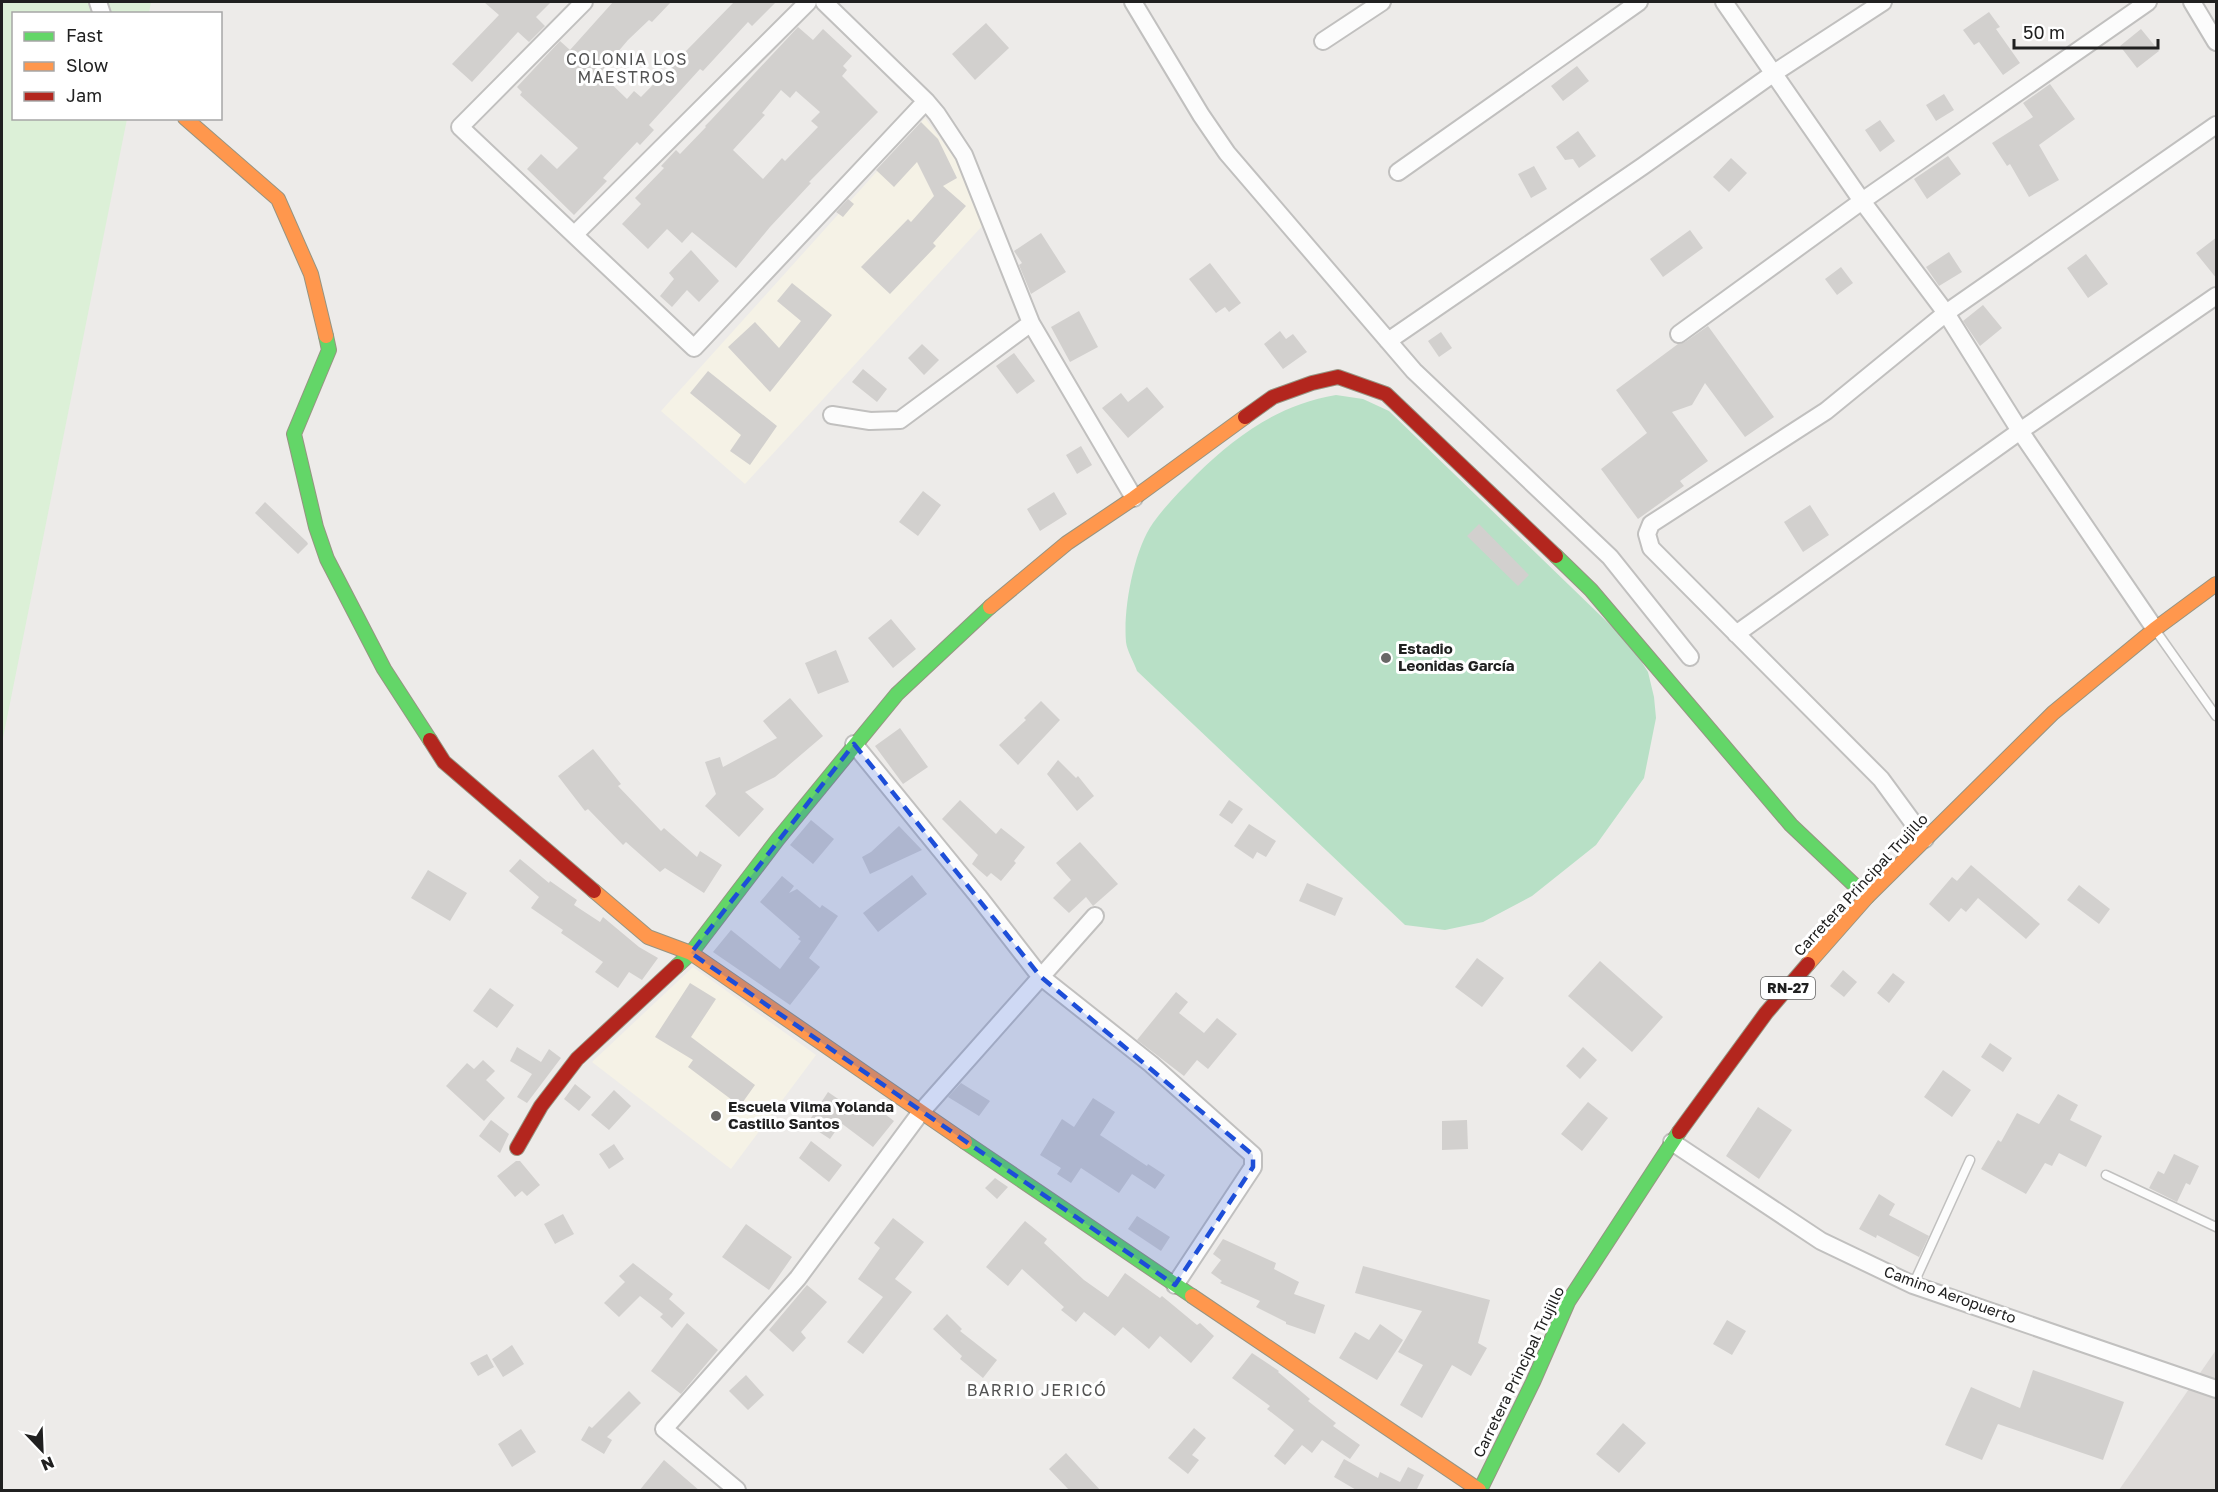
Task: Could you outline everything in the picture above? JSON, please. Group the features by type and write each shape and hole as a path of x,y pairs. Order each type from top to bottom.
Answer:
{"street":[{"path":"584,2 460,127 694,348 926,101"},
{"path":"574,234 808,2"},
{"path":"824,2 926,101 964,155 1031,323 1134,498"},
{"path":"1133,2 1200,115 1227,153 1414,371 1610,557 1690,657"},
{"path":"1323,41 1382,2"},
{"path":"1398,172 1639,2"},
{"path":"1724,2 1862,201 1947,313 2019,431 2155,629"},
{"path":"1388,341 1774,73 1883,2"},
{"path":"1679,334 1862,201 2148,2"},
{"path":"2192,2 2217,42"},
{"path":"187,120 278,199 311,273 329,350 294,434 316,527 327,559 384,669 444,762 648,937 691,953 1480,1491"},
{"path":"1925,839 1881,779 1651,548 1647,534 1651,524 1826,411 1947,313 2217,124"},
{"path":"1736,634 2019,431 2217,296"},
{"path":"832,415 870,421 900,420 1031,323"},
{"path":"517,1148 541,1106 577,1059 691,953 854,744 897,694 1004,594 1067,543 1134,498 1273,397 1312,383 1338,377 1386,394 1591,590 1791,825 1867,897"},
{"name":"Carretera Principal Trujillo","path":"1480,1491 1569,1302 1672,1142 1766,1013 1867,897 2053,713 2155,629 2217,584"},
{"path":"854,744 1040,976 1151,1064 1253,1155 1253,1167 1175,1285"},
{"path":"737,1491 664,1430 798,1278 921,1112 1095,916"},
{"name":"Camino Aeropuerto","path":"1672,1142 1821,1242 1913,1285 2217,1389"}],"lane":[{"path":"2155,629 2217,716"},
{"path":"1913,1285 1970,1160"},
{"path":"2106,1175 2217,1227"}],"highlighted area":[{"path":"854,744 1040,976 1253,1155 1253,1167 1175,1285 691,953"}],"shaded area":[{"path":"925,118 962,168 985,223 745,484 661,411"},
{"name":"Escuela Vilma Yolanda Castillo Santos","path":"693,967 816,1055 731,1169 592,1062"},
{"path":"2216,1350 2216,1490 2119,1490"}],"green space":[{"path":"2,2 151,2 149,12 12,12 12,120 127,120 2,743"},
{"name":"Estadio Leonidas García","path":"1336,395 1363,399 1389,411 1631,645 1648,672 1656,718 1644,778 1596,845 1532,896 1483,922 1445,930 1405,925 1137,671 1127,645 1126,613 1135,564 1146,534 1163,510 1211,460 1243,435 1295,406"}],"building":[{"path":"484,2 551,2 536,17 545,26 529,42 518,32 472,82 452,64 499,15"},
{"path":"613,2 671,2 652,22 649,20 628,40 600,73 627,99 634,91 641,97 734,2 776,2 752,26 748,22 703,71 700,69 649,125 654,130 640,145 637,142 603,178 607,181 574,215 527,169 541,154 557,169 578,148 520,95 522,92 517,87 560,41 570,50"},
{"path":"1989,12 2000,27 1996,29 2020,63 2003,75 1979,42 1974,45 1963,30"},
{"path":"986,23 1009,48 975,80 952,54"},
{"path":"798,27 813,40 823,29 852,56 843,66 847,70 842,76 878,112 809,182 811,183 736,268 692,232 682,243 667,229 648,249 622,224 641,204 635,198 664,168 661,166 676,150 680,154","holes":["781,90 790,98 796,91 820,112 811,121 818,127 785,161 782,158 763,179 733,150 765,115 762,113"]},
{"path":"2141,29 2159,51 2137,68 2120,46"},
{"path":"1577,66 1589,81 1563,101 1551,86"},
{"path":"2050,84 2075,119 2039,145 2059,180 2029,197 2010,164 2007,166 1992,143 2033,117 2023,103"},
{"path":"1944,94 1954,110 1936,121 1926,105"},
{"path":"1880,120 1895,141 1880,152 1865,130"},
{"path":"921,122 938,139 957,178 943,186 966,206 933,243 936,246 890,294 861,267 908,219 911,222 934,196 917,162 894,187 876,170"},
{"path":"1578,131 1596,156 1579,168 1573,159 1565,160 1556,147"},
{"path":"1948,156 1961,174 1927,199 1914,179"},
{"path":"1731,158 1747,173 1729,192 1713,177"},
{"path":"1534,166 1547,189 1531,198 1518,174"},
{"path":"848,199 854,204 843,217 836,212"},
{"path":"1690,230 1703,248 1663,277 1650,259"},
{"path":"1041,233 1066,272 1031,294 1019,265 1022,263 1014,251"},
{"path":"2217,237 2217,279 2196,253"},
{"path":"691,250 719,281 699,302 687,290 672,307 660,296 674,279 669,273"},
{"path":"1949,252 1962,272 1939,286 1926,267"},
{"path":"2086,254 2108,284 2088,298 2067,268"},
{"path":"1210,263 1241,303 1229,312 1225,307 1216,313 1189,279"},
{"path":"1841,267 1853,283 1837,295 1825,279"},
{"path":"792,283 832,315 770,392 728,347 755,322 779,348 801,321 777,301"},
{"path":"1983,305 2002,328 1980,346 1963,321"},
{"path":"1079,311 1098,347 1070,362 1051,327"},
{"path":"1708,326 1774,417 1745,437 1705,383 1692,405 1672,412 1708,461 1680,481 1684,486 1638,519 1601,469 1647,433 1616,390 1678,344 1685,342"},
{"path":"1280,331 1286,339 1293,334 1307,352 1283,369 1264,344"},
{"path":"1441,332 1452,348 1439,357 1428,341"},
{"path":"922,344 939,360 924,375 908,358"},
{"path":"1014,353 1035,381 1017,394 996,366"},
{"path":"863,369 887,389 877,402 852,382"},
{"path":"708,371 777,426 750,465 730,451 741,435 690,393"},
{"path":"1147,387 1164,407 1128,438 1102,408 1121,393 1128,402"},
{"path":"1081,446 1092,465 1077,474 1066,455"},
{"path":"923,491 941,505 918,536 899,522"},
{"path":"1054,492 1067,514 1040,531 1027,509"},
{"path":"265,502 307,542 308,544 298,554 255,513"},
{"path":"1810,505 1829,535 1803,552 1784,522"},
{"path":"1479,524 1529,575 1518,586 1467,536"},
{"path":"891,619 916,649 893,668 868,638"},
{"path":"836,650 849,682 818,694 805,663"},
{"path":"790,698 823,736 775,777 745,792 764,809 739,837 705,806 716,794 705,762 720,757 723,767 777,738 763,721"},
{"path":"1041,701 1060,720 1018,765 999,745 1026,720 1024,718"},
{"path":"900,728 928,767 903,784 875,746"},
{"path":"593,749 621,784 618,786 661,831 664,828 697,857 700,851 722,865 704,893 665,868 660,872 626,842 623,845 588,809 585,811 558,776"},
{"path":"1058,760 1076,778 1078,776 1094,796 1077,811 1047,774"},
{"path":"960,800 996,834 1001,828 1025,847 1014,861 1016,863 1001,881 991,873 987,877 972,864 978,855 942,819"},
{"path":"1229,800 1243,809 1232,824 1219,815"},
{"path":"811,820 834,839 813,864 790,845"},
{"path":"1249,824 1276,841 1266,857 1257,852 1253,859 1234,846"},
{"path":"899,826 922,850 870,874 862,857 871,852"},
{"path":"1080,842 1118,884 1093,906 1086,897 1069,913 1053,898 1071,880 1056,863"},
{"path":"520,859 549,883 550,881 577,900 574,905 600,922 603,917 639,947 658,958 642,980 629,972 618,988 595,972 603,962 561,933 563,930 531,908 539,897 509,871"},
{"path":"1971,865 2040,924 2026,939 1978,898 1966,912 1961,908 1949,922 1929,904 1952,877 1957,881"},
{"path":"428,870 467,893 450,921 411,898"},
{"path":"912,875 927,894 878,932 863,913"},
{"path":"782,876 794,886 789,893 797,889 820,908 822,905 838,916 809,958 820,967 790,1005 713,952 731,930 780,969 801,941 798,939 800,937 760,902"},
{"path":"1307,883 1343,898 1335,916 1299,901"},
{"path":"2079,885 2110,909 2099,924 2067,900"},
{"path":"1477,958 1504,978 1482,1007 1455,987"},
{"path":"1600,961 1663,1017 1632,1052 1568,996"},
{"path":"1843,970 1857,982 1844,997 1830,986"},
{"path":"1893,973 1905,982 1889,1003 1877,993"},
{"path":"690,983 716,999 691,1037 755,1085 740,1106 688,1067 693,1060 655,1037"},
{"path":"490,988 514,1005 497,1028 473,1011"},
{"path":"1176,992 1188,1002 1179,1013 1204,1033 1217,1018 1237,1034 1208,1069 1197,1060 1184,1076 1137,1040"},
{"path":"1990,1043 2012,1058 2003,1072 1981,1057"},
{"path":"517,1047 541,1062 549,1049 561,1058 527,1103 517,1097 532,1074 510,1061"},
{"path":"1583,1047 1597,1060 1580,1079 1566,1066"},
{"path":"483,1060 495,1071 486,1080 505,1098 484,1121 446,1086 467,1063 474,1069"},
{"path":"1943,1070 1971,1090 1952,1117 1924,1097"},
{"path":"961,1083 990,1101 979,1116 948,1097"},
{"path":"575,1084 591,1097 579,1111 564,1099"},
{"path":"614,1090 631,1106 609,1130 591,1115"},
{"path":"828,1092 860,1114 869,1102 894,1121 873,1147 841,1123 830,1139 807,1124"},
{"path":"2058,1094 2078,1105 2070,1120 2102,1136 2086,1167 2059,1153 2052,1166 2045,1163 2026,1194 1981,1169 1998,1140 2001,1142 2017,1113 2039,1124"},
{"path":"1093,1098 1115,1112 1100,1135 1165,1175 1155,1189 1132,1174 1119,1193 1081,1168 1071,1183 1057,1174 1061,1168 1040,1155 1062,1119 1074,1127"},
{"path":"1588,1102 1608,1118 1582,1151 1561,1134"},
{"path":"1758,1107 1792,1130 1759,1179 1726,1156"},
{"path":"491,1120 509,1134 500,1153 479,1136"},
{"path":"1467,1120 1468,1149 1442,1150 1442,1121"},
{"path":"811,1141 842,1165 829,1182 799,1158"},
{"path":"614,1144 624,1159 609,1169 599,1154"},
{"path":"2174,1154 2199,1166 2190,1185 2186,1183 2177,1202 2149,1188 2158,1171 2164,1174"},
{"path":"516,1161 520,1161 540,1185 527,1196 522,1191 515,1197 497,1176"},
{"path":"995,1178 1008,1187 997,1199 985,1188"},
{"path":"1879,1194 1895,1204 1889,1215 1929,1236 1919,1257 1877,1235 1876,1238 1859,1229"},
{"path":"563,1214 574,1234 555,1244 544,1224"},
{"path":"1137,1216 1170,1237 1161,1251 1128,1229"},
{"path":"893,1218 924,1242 895,1279 912,1292 863,1354 847,1342 883,1297 858,1279 880,1248 874,1243"},
{"path":"1025,1221 1047,1239 1044,1243 1084,1280 1108,1297 1125,1273 1160,1298 1162,1296 1214,1336 1191,1363 1160,1336 1149,1349 1123,1327 1115,1336 1084,1312 1076,1322 1061,1310 1064,1307 1022,1269 1008,1286 986,1267"},
{"path":"746,1224 792,1257 769,1290 722,1257"},
{"path":"1223,1239 1276,1263 1274,1269 1299,1282 1294,1294 1325,1305 1315,1334 1286,1324 1256,1307 1260,1301 1220,1283 1222,1281 1211,1273 1221,1260 1213,1254"},
{"path":"633,1263 673,1294 669,1299 685,1313 672,1328 660,1317 663,1314 640,1296 619,1317 604,1303 625,1282 619,1276"},
{"path":"1363,1266 1490,1300 1478,1343 1487,1348 1471,1376 1452,1365 1422,1418 1400,1405 1423,1365 1398,1352 1422,1311 1355,1293"},
{"path":"807,1285 827,1302 801,1332 806,1338 793,1352 769,1330"},
{"path":"947,1314 962,1329 960,1331 997,1360 983,1378 960,1359 962,1356 933,1329"},
{"path":"1727,1320 1746,1331 1732,1355 1713,1344"},
{"path":"687,1323 718,1350 681,1394 651,1371"},
{"path":"1380,1324 1403,1340 1377,1380 1339,1358 1355,1332 1369,1340"},
{"path":"512,1345 524,1364 503,1377 492,1359"},
{"path":"1252,1353 1279,1371 1310,1399 1308,1401 1336,1423 1333,1426 1360,1445 1350,1459 1322,1440 1312,1453 1302,1445 1285,1465 1274,1456 1294,1430 1267,1409 1270,1406 1232,1378"},
{"path":"487,1354 494,1367 478,1376 470,1363"},
{"path":"2033,1370 2124,1402 2103,1460 1998,1424 1982,1460 1945,1445 1971,1387 2020,1408"},
{"path":"746,1375 764,1395 748,1410 729,1391"},
{"path":"629,1391 641,1403 607,1437 612,1440 604,1454 581,1440 589,1426 592,1428"},
{"path":"1623,1423 1646,1443 1619,1473 1596,1454"},
{"path":"1194,1428 1206,1438 1192,1455 1199,1460 1188,1474 1168,1458"},
{"path":"521,1429 536,1452 512,1467 498,1444"},
{"path":"1066,1453 1101,1491 1070,1491 1049,1469"},
{"path":"1344,1459 1378,1478 1380,1472 1400,1482 1408,1467 1424,1475 1416,1491 1358,1491 1334,1477"},
{"path":"664,1460 700,1491 639,1491"}],"traffic: fast":[{"path":"326,336 329,350 294,434 316,527 327,559 384,669 430,740"},
{"path":"1556,556 1591,590 1791,825 1867,897"},
{"path":"677,966 691,953 778,839 897,694 990,607"},
{"path":"1480,1490 1533,1382 1568,1302 1679,1132"},
{"path":"965,1142 1192,1296"}],"traffic: slow":[{"path":"187,120 278,199 311,274 326,336"},
{"path":"990,607 1067,543 1134,498 1245,417"},
{"path":"1808,964 1867,897 2053,713 2155,629 2216,584"},
{"path":"594,891 648,937 691,953 965,1142"},
{"path":"1192,1296 1479,1490"}],"traffic: jam":[{"path":"1245,417 1273,397 1312,383 1338,377 1386,394 1556,556"},
{"path":"430,740 444,762 594,891"},
{"path":"1679,1132 1766,1013 1808,964"},
{"path":"517,1148 541,1106 577,1059 677,966"}],"place":[{"name":"Estadio Leonidas García","path":"1386,658"},
{"name":"Escuela Vilma Yolanda Castillo Santos","path":"716,1116"}],"district":[{"name":"COLONIA LOS MAESTROS","path":"627,68"},
{"name":"BARRIO JERICÓ","path":"1037,1390"}]}
